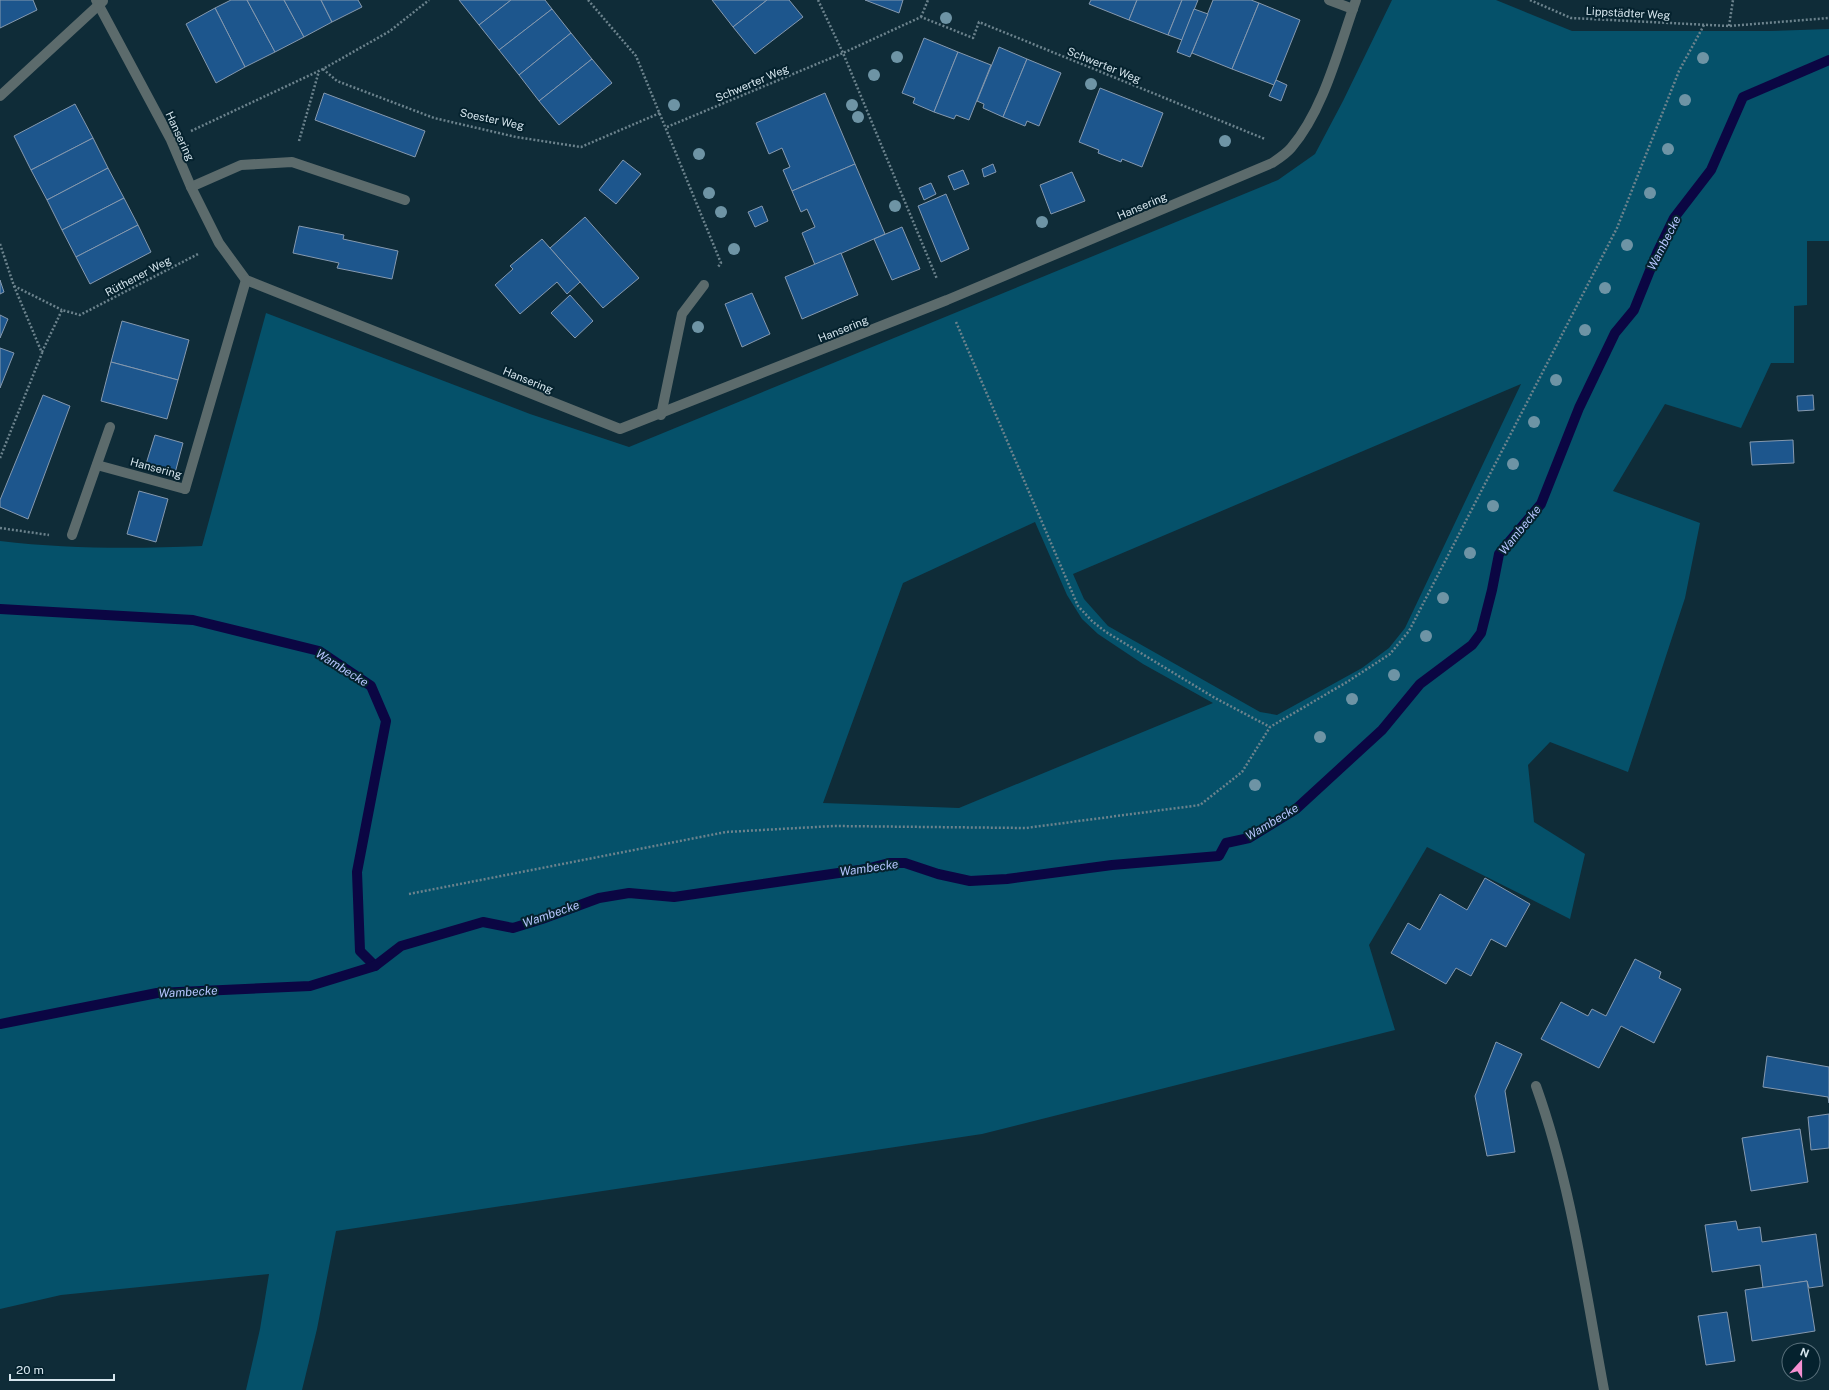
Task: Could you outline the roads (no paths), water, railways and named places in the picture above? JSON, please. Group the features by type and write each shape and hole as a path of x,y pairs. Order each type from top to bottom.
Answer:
{"street":[{"path":"1329,0 1354,5"},
{"path":"0,96 99,2"},
{"name":"Hansering","path":"99,2 171,140 190,187 219,243 246,280 620,429 661,415 947,300 1265,166 1290,149 1309,125 1321,97 1354,5"},
{"path":"190,187 240,165 292,162 405,200"},
{"name":"Hansering","path":"97,465 185,488 246,280"},
{"path":"661,415 682,314 704,285"},
{"path":"72,534 110,427"},
{"path":"1536,1086 1549,1122 1565,1180 1604,1390"}],"waterway":[{"name":"Wambecke","path":"0,1024 157,993 310,986 375,966 401,946 483,922 513,928 599,898 629,893 674,897 866,869 889,863 905,863 938,874 970,881 1007,879 1112,865 1219,856 1226,843 1249,838 1296,809 1382,730 1420,684 1472,645 1481,633 1499,554 1541,504 1579,408 1615,333 1634,310 1657,253 1674,218 1711,170 1743,97 1829,60"},
{"name":"Wambecke","path":"0,609 193,620 319,651 371,686 386,721 357,872 360,951 375,966"}]}
